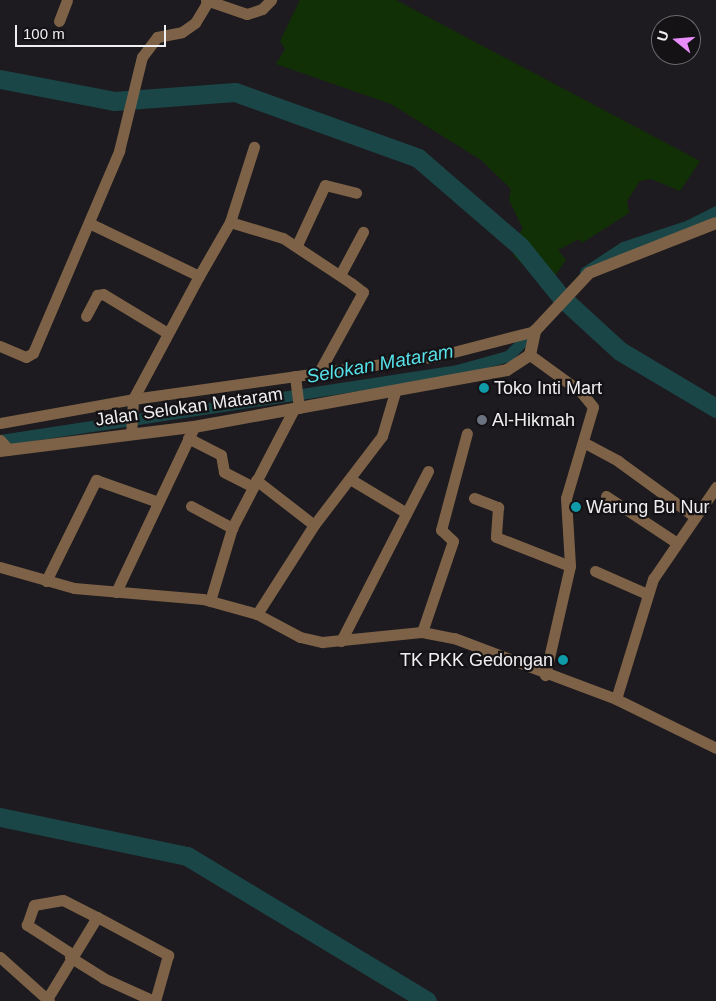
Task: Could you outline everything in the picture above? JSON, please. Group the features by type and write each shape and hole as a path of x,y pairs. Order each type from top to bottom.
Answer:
{"street":[{"path":"59,21 67,0"},
{"path":"0,346 26,357 33,353 89,223 132,109 138,77 148,45 157,37 182,32 195,23 207,0 248,14 262,9 271,0"},
{"path":"131,429 133,402 166,332 230,222 254,147"},
{"path":"297,245 325,185 356,193"},
{"path":"230,222 274,234 297,245 363,292 319,372"},
{"path":"89,223 199,276"},
{"path":"545,675 570,566 566,498 592,413 588,398 530,355 537,332 589,273 716,223"},
{"path":"340,275 362,232"},
{"path":"86,316 98,295 103,294 166,332"},
{"name":"Jalan Selokan Mataram","path":"0,423 296,378 319,372 447,355 537,332"},
{"name":"Jalan Selokan Mataram","path":"3,447 131,429 191,432 297,406 395,392 506,370 530,355"},
{"path":"210,601 232,528 254,483 297,406 296,378"},
{"path":"257,614 314,525 382,436 395,392"},
{"path":"116,592 191,432 221,455 224,472 254,483 314,525"},
{"path":"422,632 453,541 441,530 468,433"},
{"path":"583,442 618,461 695,518"},
{"path":"341,641 405,512 428,471"},
{"path":"350,479 405,512"},
{"path":"46,581 96,480 158,502"},
{"path":"616,699 646,594 677,542 716,487"},
{"path":"606,496 677,542"},
{"path":"474,498 498,507 496,537 570,566"},
{"path":"190,506 232,528"},
{"path":"0,567 46,581 116,592 210,601 257,614 307,639 341,641 422,632 454,638 545,675 616,699 716,748"},
{"path":"595,571 646,594"},
{"path":"63,900 97,917 168,955 154,1001 103,978 27,925 34,904 63,900"},
{"path":"0,957 48,1000 71,955 97,917"}],"green space":[{"path":"300,0 396,0 700,161 680,191 651,179 640,181 627,201 629,213 582,243 579,239 558,250 566,260 552,280 537,278 514,256 511,242 523,229 509,200 511,189 481,160 391,104 276,64 285,49 280,41"}],"waterway":[{"path":"0,79 114,101 235,92 418,158 520,246 561,297 620,351 716,408"},
{"name":"Selokan Mataram","path":"585,272 623,247 689,225 716,211"},
{"name":"Selokan Mataram","path":"0,440 457,370 508,356 535,329"},
{"path":"0,817 187,856 427,1001"}],"place":[{"name":"Toko Inti Mart","path":"484,388"},
{"name":"Al-Hikmah","path":"482,420"},
{"name":"Warung Bu Nur","path":"576,507"},
{"name":"TK PKK Gedongan","path":"563,660"}]}
